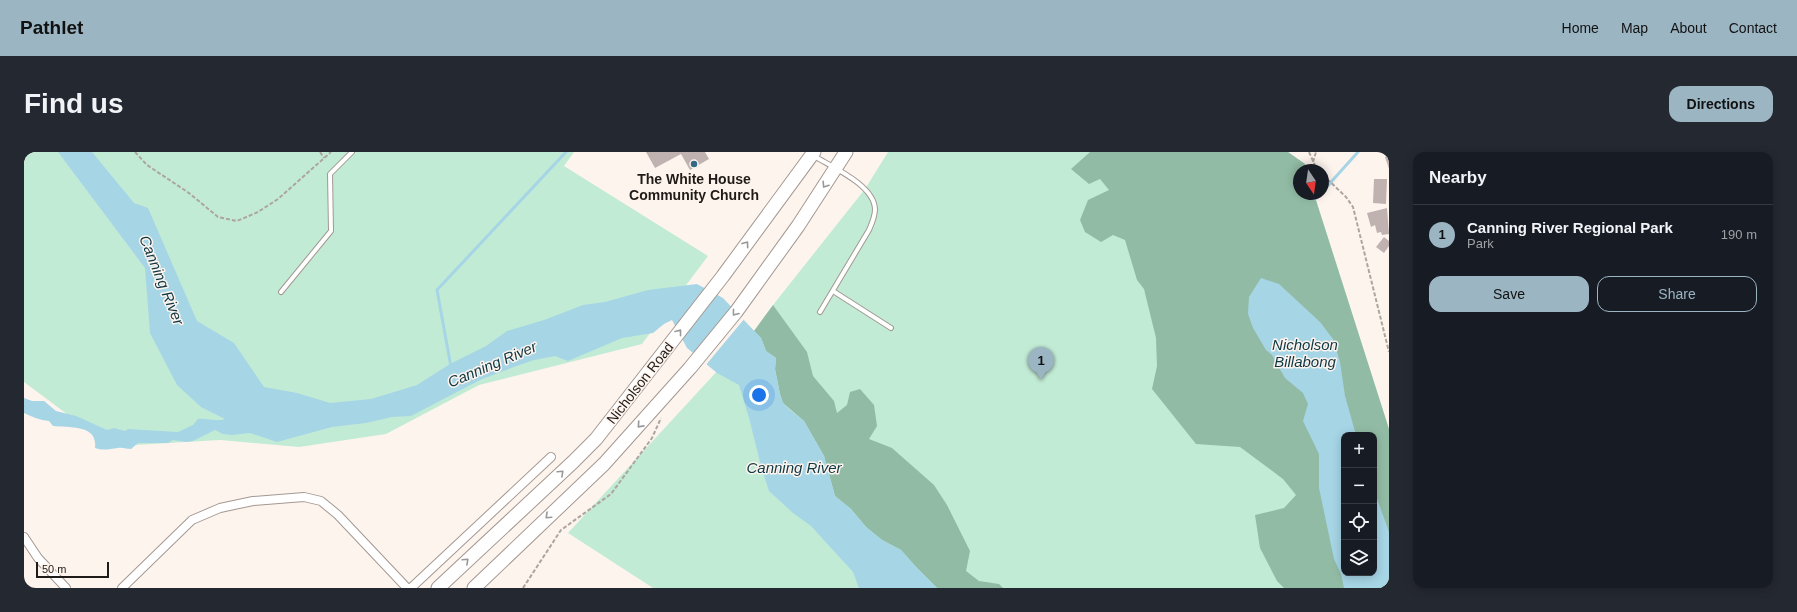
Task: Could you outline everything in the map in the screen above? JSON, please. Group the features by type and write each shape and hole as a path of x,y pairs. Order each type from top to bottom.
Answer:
{"main road":[{"name":"Nicholson Road","path":"474,588 604,464 666,396 714,340 798,226 846,152"},
{"name":"Nicholson Road","path":"438,588 573,462 596,438 723,276 813,153"}],"street":[{"path":"411,588 551,457"},
{"path":"122,588 192,520 220,508 253,501 304,497 321,501 338,515 407,588"},
{"path":"24,537 38,558 66,588"}],"lane":[{"path":"281,292 331,230 330,174 352,152"},
{"path":"813,153 865,189 872,198 875,208 874,220 869,230 820,312"},
{"path":"833,291 891,328"}],"path":[{"path":"135,152 147,165 189,193 218,217 237,220 258,212 278,199 331,152"},
{"path":"320,152 324,158"},
{"path":"1309,152 1313,163"},
{"path":"1313,163 1316,152"},
{"path":"1329,180 1346,197 1353,207 1389,352"},
{"path":"523,588 561,530 610,494 652,438 664,412"}],"green space":[{"path":"24,152 574,152 564,166 708,256 642,344 479,385 386,434 299,447 220,440 135,445 87,429 24,382"},
{"path":"888,152 1288,152 1305,164 1293,164 1293,200 1316,200 1389,429 1389,588 653,588 568,533 754,331 865,189"},
{"path":"1090,152 1288,152 1305,164 1293,164 1293,200 1316,200 1389,429 1389,588 1284,588 1277,581 1260,548 1255,515 1284,508 1296,495 1283,479 1240,447 1196,444 1152,389 1157,366 1156,338 1144,289 1137,280 1125,240 1113,235 1101,242 1085,232 1080,220 1088,200 1109,190 1100,179 1089,184 1071,169"},
{"path":"773,305 807,352 813,376 834,401 837,413 847,405 850,392 860,389 874,405 877,426 869,439 892,448 934,485 947,505 970,551 966,571 979,581 999,584 1003,588 937,588 901,550 882,540 866,527 851,509 835,496 824,456 804,421 783,403 775,369 776,358 766,351 761,338 754,331"}],"water":[{"name":"Canning River","path":"58,152 92,152 134,203 148,208 197,321 234,343 264,387 297,393 330,403 371,399 417,385 450,364 486,346 507,331 544,320 583,305 605,302 648,290 697,284 723,298 761,338 766,351 776,358 775,369 783,403 804,421 824,456 835,496 851,509 866,527 882,540 901,550 937,588 859,588 853,572 811,526 793,513 769,491 739,385 717,373 687,348 672,320 664,324 653,333 622,338 568,361 555,356 534,360 511,368 480,380 411,416 392,417 366,423 332,427 277,442 250,433 232,435 223,434 215,430 193,441 186,442 173,440 168,443 138,443 131,449 120,448 106,450 95,448 95,440 87,431 53,426 49,421 24,413 24,398 32,401 44,401 56,411 76,416 107,430 114,428 125,431 128,429 178,432 193,425 198,419 225,419 201,407 177,385 150,333 145,268"},
{"name":"Nicholson Billabong","path":"1261,278 1279,284 1320,322 1333,339 1340,362 1345,396 1355,432 1341,432 1341,574 1334,559 1319,488 1319,454 1303,421 1308,404 1303,393 1285,378 1272,355 1266,350 1253,328 1248,314 1249,297"},
{"name":"Nicholson Billabong","path":"1377,498 1389,532 1389,588 1344,588 1341,576 1377,576"}],"pier":[{"path":"733,305 745,318 705,366 692,355"}],"building":[{"name":"The White House Community Church","path":"646,152 705,152 709,159 690,170 681,154 655,168"},
{"path":"1389,155 1389,169 1385,157"},
{"path":"1374,179 1387,179 1386,204 1373,203"},
{"path":"1387,208 1389,234 1382,235 1381,232 1377,233 1375,225 1371,227 1367,213"},
{"path":"1384,237 1389,241 1389,246 1384,253 1376,247"}],"waterway":[{"path":"451,367 437,290 566,152"},
{"path":"1329,184 1358,152"}],"place":[{"name":"The White House Community Church","path":"694,164"},
{"name":"Canning River Regional Park","path":"1041,380"}]}
